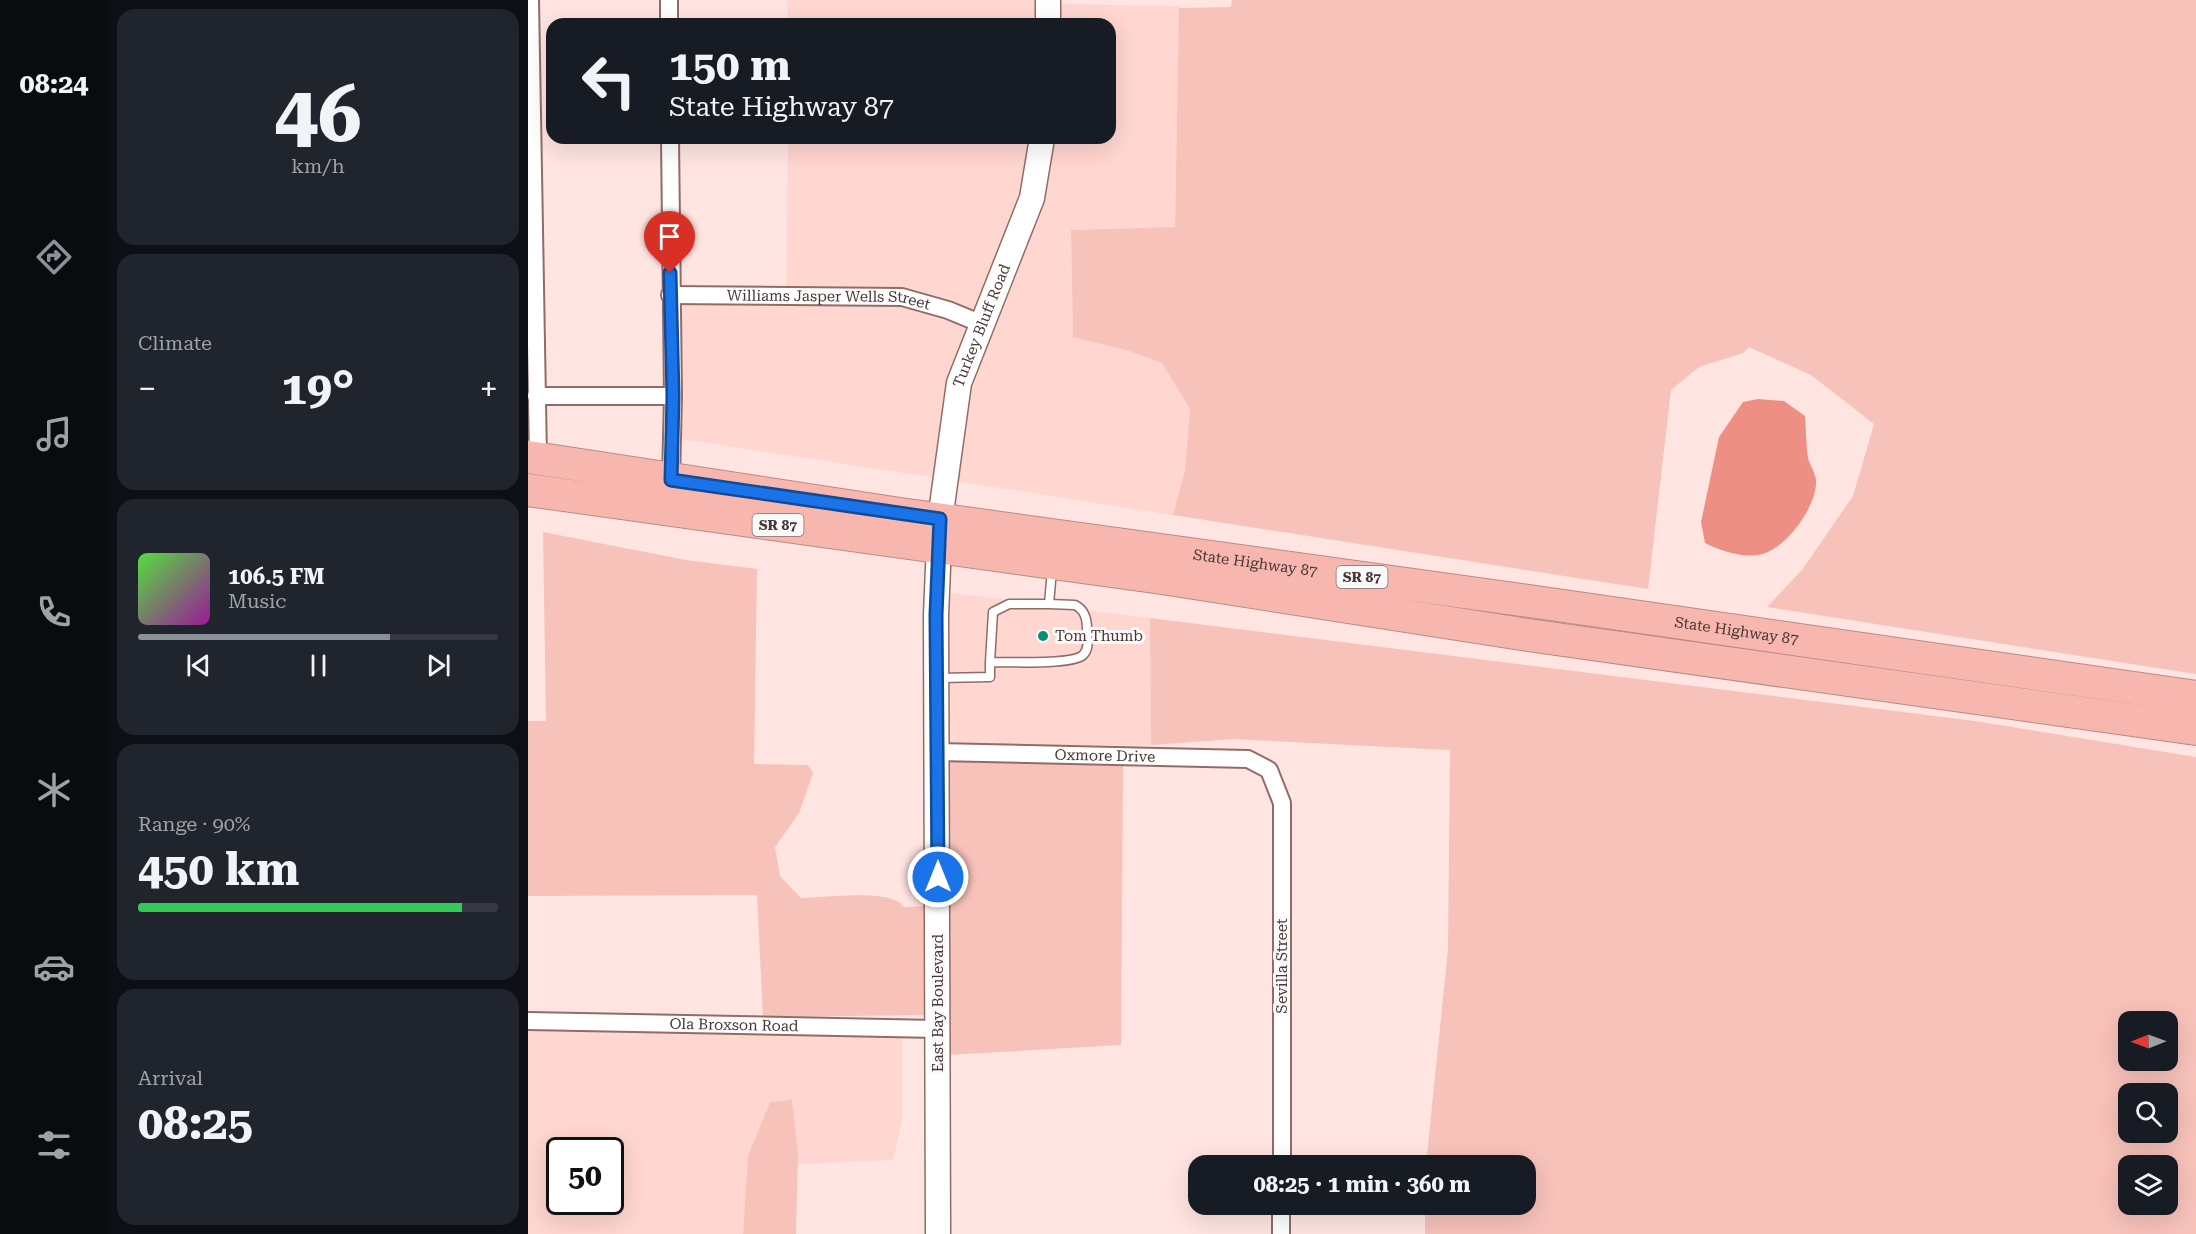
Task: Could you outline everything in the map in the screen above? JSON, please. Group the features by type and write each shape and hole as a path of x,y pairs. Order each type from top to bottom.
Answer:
{"highway":[{"name":"State Highway 87","path":"533,457 671,480 940,534 1552,604 2196,697"},
{"name":"SR 87","path":"528,490 940,534 1053,564 1162,578 1528,635 2196,729"}],"main road":[{"path":"1048,0 1048,18"},
{"name":"Turkey Bluff Road","path":"940,534 959,383 1032,198 1041,144"},
{"name":"East Bay Boulevard","path":"938,1234 937,678 940,534"}],"street":[{"path":"530,0 536,396 533,457"},
{"path":"669,0 669,18"},
{"path":"670,144 673,396 671,480"},
{"name":"Williams Jasper Wells Street","path":"670,295 902,297 948,310 982,324"},
{"path":"536,396 673,396"},
{"name":"Oxmore Drive","path":"937,752 1248,759 1269,770"},
{"name":"Sevilla Street","path":"1269,770 1282,803 1282,1155"},
{"name":"Ola Broxson Road","path":"528,1021 938,1029"},
{"path":"1281,1215 1281,1234"}],"lane":[{"path":"1049,604 1053,564"},
{"path":"937,678 990,677 990,662 993,612 1009,604 1075,605 1083,612 1087,622 1087,649 1084,654 1071,660 990,662"}],"shaded area":[{"path":"787,0 1039,0 1039,18 788,18"},
{"path":"1232,0 2196,0 2196,674 1767,607 1802,570 1853,496 1874,424 1811,375 1749,347 1743,353 1699,367 1671,390 1648,589 1173,515 1185,470 1190,409 1162,363 1126,350 1073,337 1071,230 1175,227 1179,8 1231,7"},
{"path":"1057,4 1182,6 1179,8 1175,227 1071,230 1073,337 1126,350 1162,363 1190,409 1185,470 1173,515 955,481 968,385 1049,144 1116,144 1116,18 1057,18"},
{"path":"788,144 1032,144 1023,195 977,313 952,303 902,290 786,288"},
{"path":"680,304 900,305 945,317 971,328 937,478 681,439"},
{"path":"1758,399 1784,401 1805,416 1808,458 1816,480 1811,502 1798,526 1788,537 1768,552 1744,555 1724,551 1705,543 1701,522 1719,437 1743,402"},
{"path":"543,532 686,560 757,569 754,764 808,765 813,773 799,813 775,847 780,876 801,898 872,896 897,901 904,907 929,906 928,1015 763,1017 757,895 528,896 528,721 546,721"},
{"path":"946,592 1150,618 1151,745 946,745"},
{"path":"1150,618 1975,721 2196,757 2196,1234 1425,1234 1425,1215 1536,1215 1536,1155 1427,1155 1448,949 1450,750 1233,739 1151,745"},
{"path":"946,760 1123,764 1121,1045 946,1055"},
{"path":"528,1029 902,1036 902,1120 893,1160 798,1164 792,1101 770,1102 748,1156 743,1234 528,1234"},
{"path":"792,1100 798,1154 796,1234 743,1234 748,1156 770,1102"}],"place":[{"name":"Tom Thumb","path":"1043,636"}],"route":[{"path":"670,273 673,396 671,480 940,519 936,615 938,877"}]}
